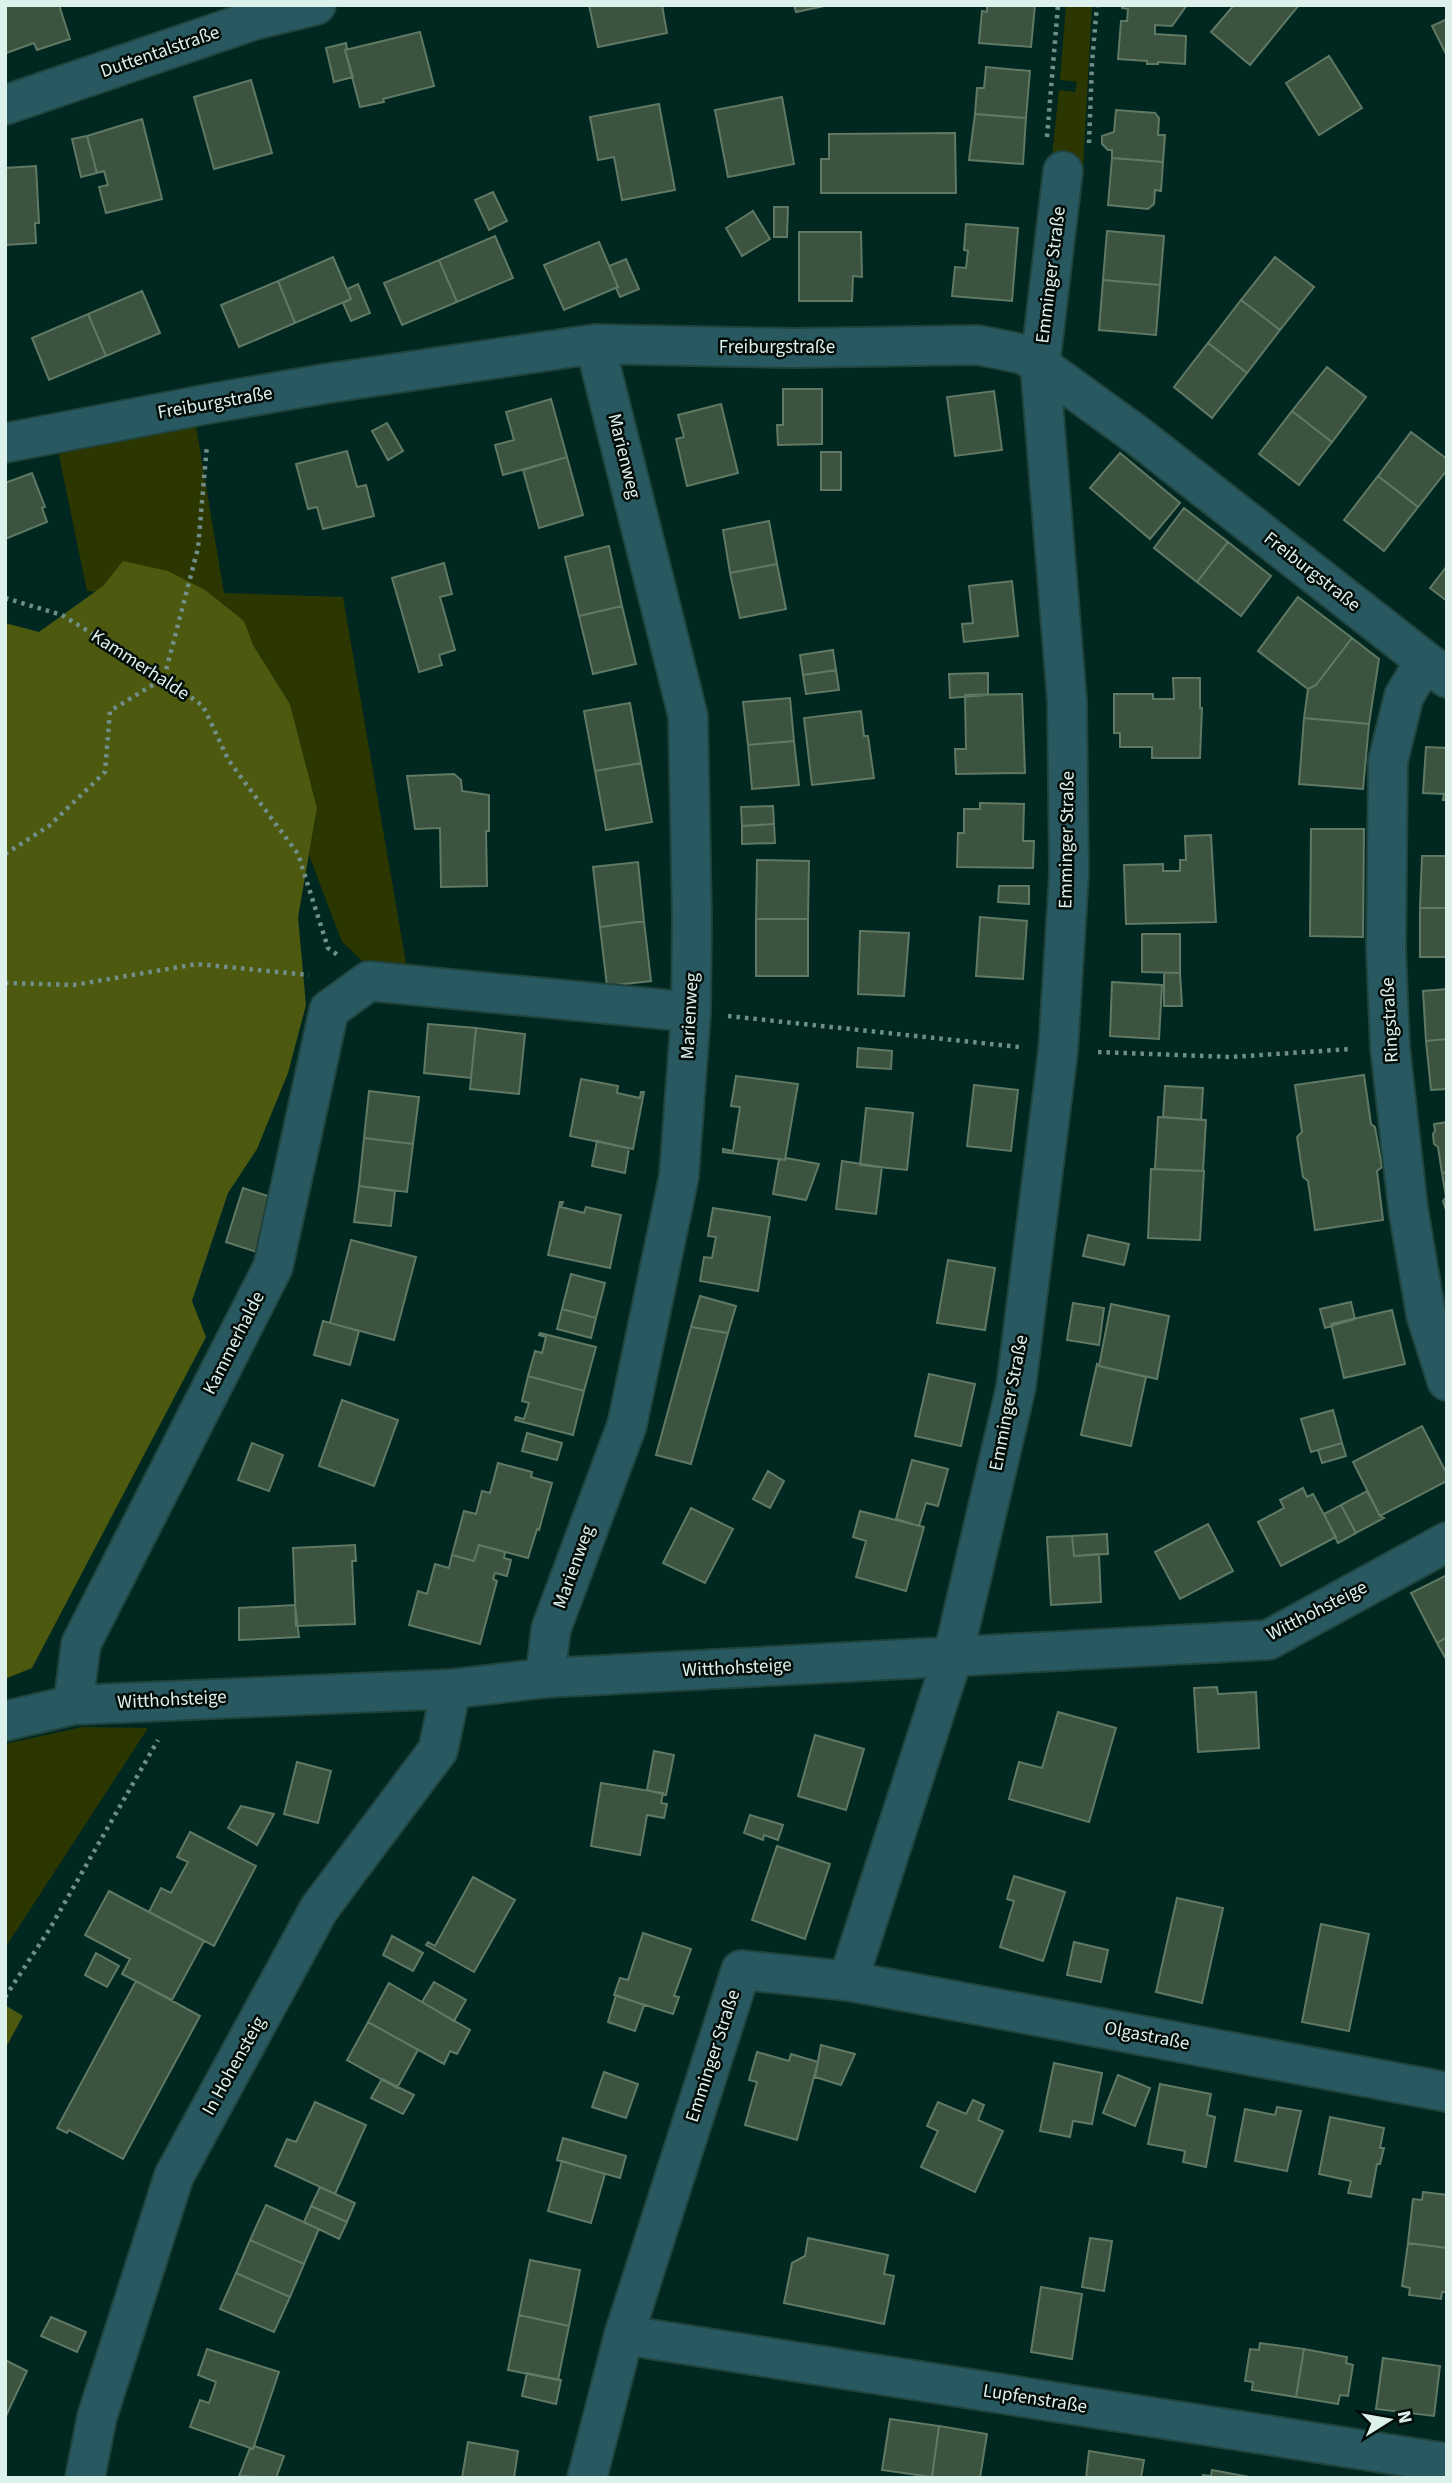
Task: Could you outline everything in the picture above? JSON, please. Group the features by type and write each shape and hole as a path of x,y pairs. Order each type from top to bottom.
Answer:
{"street":[{"name":"Duttentalstraße","path":"5,105 254,20 316,5"},
{"name":"Emminger Straße","path":"587,2478 624,2334 741,1970 848,1981 953,1656 1016,1387 1058,1051 1069,874 1067,701 1040,365 1063,171"},
{"name":"Freiburgstraße","path":"5,443 323,384 596,344 793,348 978,345 1023,354 1040,365 1138,436 1436,670"},
{"name":"Marienweg","path":"545,1678 551,1629 627,1425 679,1177 691,1012 688,716 596,344"},
{"name":"Ringstraße","path":"1436,670 1404,696 1388,761 1386,950 1390,1047 1408,1208 1426,1315 1447,1381"},
{"path":"369,981 691,1012"},
{"name":"Kammerhalde","path":"73,1705 81,1644 273,1267 329,1010 369,981"},
{"name":"Witthohsteige","path":"5,1721 73,1705 451,1689 545,1678 1268,1640 1447,1542"},
{"name":"In Hohensteig","path":"85,2478 97,2417 174,2176 319,1909 439,1750 451,1689"},
{"name":"Olgastraße","path":"848,1981 1447,2092"},
{"name":"Lupfenstraße","path":"624,2334 1447,2463"}],"path":[{"path":"1047,134 1058,5"},
{"path":"1089,141 1097,5"},
{"path":"5,854 49,826 106,772 110,712 164,678 198,548 204,462 213,403"},
{"name":"Kammerhalde","path":"5,598 62,615 164,678 203,706 229,761 298,854 328,948 369,981"},
{"path":"5,983 74,985 197,964 369,981"},
{"path":"5,1997 48,1930 181,1700"}],"green space":[{"path":"1066,5 1092,5 1083,168 1051,166 1059,90 1075,92 1077,82 1060,80"},
{"path":"196,426 224,593 343,597 406,963 372,970 342,942 309,855 317,808 290,704 253,645 163,595 87,591 57,446"},
{"path":"123,561 168,571 205,590 244,621 253,645 290,704 317,808 298,917 306,1005 288,1073 257,1149 228,1193 192,1301 206,1337 32,1668 5,1679 5,623 39,632 103,586"},
{"path":"82,1727 148,1728 5,1948 5,1744"},
{"path":"5,2005 23,2016 5,2049"}],"building":[{"path":"5,5 59,5 70,39 37,50 34,43 6,53"},
{"path":"589,5 662,5 667,33 598,47"},
{"path":"794,5 829,5 796,12"},
{"path":"987,5 1035,5 1031,47 979,43 982,11 987,12"},
{"path":"1122,5 1187,5 1172,26 1155,25 1155,34 1186,36 1185,64 1147,64 1147,61 1118,59 1121,21 1127,21 1128,9 1122,8"},
{"path":"1234,5 1299,5 1250,65 1211,32"},
{"path":"1447,19 1447,56 1432,26"},
{"path":"420,32 434,86 360,107 345,50"},
{"path":"346,43 345,50 353,77 334,82 326,48"},
{"path":"1329,56 1362,108 1319,135 1286,83"},
{"path":"986,67 1030,71 1026,118 975,114 977,88 984,88"},
{"path":"251,80 272,153 214,169 194,97"},
{"path":"782,97 794,164 728,177 715,110"},
{"path":"659,104 675,190 622,200 614,157 598,160 590,117"},
{"path":"1116,110 1155,113 1159,118 1158,135 1165,135 1163,162 1112,158 1112,150 1102,144 1102,136 1114,132"},
{"path":"975,114 1026,118 1023,164 969,160"},
{"path":"142,119 162,199 106,213 99,187 108,185 104,171 97,173 87,136"},
{"path":"955,133 956,193 821,193 821,159 829,159 829,134"},
{"path":"87,136 97,173 81,177 72,139"},
{"path":"1112,158 1163,162 1161,191 1155,190 1154,204 1148,209 1108,205"},
{"path":"36,166 39,223 35,223 36,243 5,245 5,168"},
{"path":"493,192 507,221 489,230 475,200"},
{"path":"774,207 788,207 787,237 774,237"},
{"path":"753,211 770,239 742,256 726,228"},
{"path":"966,224 1018,228 1012,301 952,296 955,267 966,268"},
{"path":"1107,231 1164,236 1160,285 1103,280"},
{"path":"799,232 861,232 862,277 853,276 852,301 799,301"},
{"path":"495,236 513,278 457,302 439,260"},
{"path":"599,242 618,287 564,310 544,265"},
{"path":"333,257 351,299 295,323 278,281"},
{"path":"1275,257 1314,287 1280,330 1241,300"},
{"path":"626,259 639,289 620,297 609,266"},
{"path":"439,260 457,302 402,325 384,283"},
{"path":"1103,280 1160,285 1156,335 1099,330"},
{"path":"278,281 295,323 239,347 221,305"},
{"path":"358,284 370,313 351,321 343,303 351,299 347,289"},
{"path":"142,291 160,333 106,356 88,314"},
{"path":"1241,300 1280,330 1247,373 1208,343"},
{"path":"88,314 106,356 49,380 32,338"},
{"path":"1208,343 1247,373 1212,418 1174,387"},
{"path":"1327,367 1366,397 1332,442 1292,411"},
{"path":"783,389 822,389 822,444 778,445 777,425 783,425"},
{"path":"994,391 1002,450 955,456 947,397"},
{"path":"551,399 567,457 503,475 495,445 514,440 506,412"},
{"path":"721,404 738,473 687,486 676,439 684,437 678,415"},
{"path":"1292,411 1332,442 1299,485 1259,454"},
{"path":"387,423 403,451 388,460 372,431"},
{"path":"1411,432 1447,459 1447,470 1418,507 1378,476"},
{"path":"347,451 357,487 366,485 374,516 323,529 317,507 308,509 296,464"},
{"path":"821,452 841,452 841,490 821,490"},
{"path":"1120,453 1180,503 1150,539 1090,488"},
{"path":"567,457 583,515 539,528 523,470"},
{"path":"32,473 45,507 42,508 47,522 5,539 5,483"},
{"path":"1378,476 1418,507 1384,551 1344,520"},
{"path":"1184,508 1228,542 1197,582 1154,548"},
{"path":"769,521 777,564 730,573 723,530"},
{"path":"1228,542 1271,576 1241,616 1197,582"},
{"path":"609,546 622,606 579,616 565,557"},
{"path":"444,563 452,594 440,597 455,650 439,655 442,665 419,672 392,578"},
{"path":"777,564 786,609 740,618 730,573"},
{"path":"1447,566 1447,601 1430,588"},
{"path":"1012,581 1018,636 964,642 962,624 973,623 969,586"},
{"path":"1298,597 1352,638 1316,685 1308,689 1258,651"},
{"path":"622,606 636,664 593,674 579,616"},
{"path":"1352,638 1379,659 1369,724 1304,718 1308,689 1316,685"},
{"path":"833,650 836,670 803,675 800,655"},
{"path":"836,670 839,690 806,694 803,675"},
{"path":"988,673 988,695 950,698 949,674"},
{"path":"1173,678 1200,678 1200,758 1152,758 1152,747 1120,747 1120,733 1114,733 1114,694 1153,694 1153,699 1174,699"},
{"path":"1022,694 1025,773 956,774 955,749 966,749 965,695"},
{"path":"790,698 794,741 748,745 743,702"},
{"path":"630,703 641,763 595,771 584,711"},
{"path":"861,711 864,736 868,736 874,778 812,785 804,718"},
{"path":"1304,718 1369,724 1363,789 1299,784"},
{"path":"794,741 799,785 752,789 748,745"},
{"path":"1426,747 1447,748 1447,800 1443,800 1444,794 1423,793"},
{"path":"641,763 652,822 606,830 595,771"},
{"path":"454,774 461,780 462,791 489,795 489,831 486,831 487,886 441,887 440,828 415,829 407,776"},
{"path":"980,803 1024,804 1023,841 1034,841 1033,868 957,867 958,833 964,833 964,809 980,809"},
{"path":"773,806 774,824 742,826 741,807"},
{"path":"774,824 775,843 742,844 742,826"},
{"path":"1311,829 1364,829 1363,937 1310,936"},
{"path":"1211,835 1216,922 1126,924 1124,865 1163,864 1163,871 1180,871 1180,860 1186,860 1185,836"},
{"path":"1422,856 1447,856 1447,908 1420,908"},
{"path":"757,860 809,861 808,919 756,919"},
{"path":"638,862 644,921 600,927 593,867"},
{"path":"999,886 1029,886 1029,904 998,902"},
{"path":"1420,908 1447,908 1447,957 1420,957"},
{"path":"980,917 1027,921 1023,979 976,976"},
{"path":"756,919 808,919 808,976 756,976"},
{"path":"644,921 651,981 607,986 600,927"},
{"path":"860,931 909,933 904,996 858,994"},
{"path":"1142,934 1180,934 1180,973 1142,972"},
{"path":"1164,973 1180,973 1182,1006 1164,1006"},
{"path":"1112,982 1162,985 1159,1039 1110,1036"},
{"path":"1447,989 1447,1039 1426,1041 1423,991"},
{"path":"428,1024 476,1028 471,1078 424,1073"},
{"path":"476,1028 525,1034 519,1094 470,1089"},
{"path":"1447,1039 1447,1089 1431,1090 1426,1041"},
{"path":"858,1048 892,1051 891,1069 857,1067"},
{"path":"1364,1075 1371,1124 1375,1127 1382,1167 1377,1171 1383,1220 1315,1230 1308,1181 1303,1177 1297,1137 1302,1132 1295,1085"},
{"path":"736,1076 798,1084 785,1160 723,1152 723,1149 733,1151 740,1107 731,1106"},
{"path":"581,1079 618,1086 617,1093 640,1098 641,1092 644,1092 633,1149 570,1136"},
{"path":"974,1085 1018,1090 1011,1151 967,1146"},
{"path":"1165,1086 1203,1088 1201,1120 1163,1117"},
{"path":"369,1091 419,1097 413,1144 364,1138"},
{"path":"866,1108 913,1113 907,1170 860,1165"},
{"path":"1158,1117 1206,1120 1203,1171 1155,1169"},
{"path":"1447,1122 1447,1172 1442,1173 1433,1134 1434,1124"},
{"path":"364,1138 413,1144 407,1192 359,1186"},
{"path":"597,1141 629,1148 625,1173 592,1166"},
{"path":"779,1159 819,1164 806,1200 773,1194"},
{"path":"842,1161 882,1167 876,1214 836,1209"},
{"path":"1151,1169 1204,1171 1200,1240 1148,1238"},
{"path":"1447,1172 1447,1213 1443,1201 1446,1197 1442,1173"},
{"path":"359,1186 395,1191 391,1226 354,1222"},
{"path":"243,1188 280,1200 263,1254 226,1242"},
{"path":"560,1202 563,1202 561,1207 584,1213 586,1207 621,1215 610,1268 548,1255"},
{"path":"713,1208 770,1217 758,1291 700,1281 704,1257 712,1258 716,1237 708,1236"},
{"path":"1088,1235 1129,1244 1124,1265 1083,1256"},
{"path":"351,1240 416,1257 394,1340 330,1323"},
{"path":"948,1260 995,1268 985,1330 937,1323"},
{"path":"571,1274 605,1283 596,1318 562,1309"},
{"path":"700,1296 736,1306 728,1333 691,1327"},
{"path":"1351,1302 1355,1319 1325,1328 1320,1309"},
{"path":"1073,1303 1104,1308 1099,1345 1067,1340"},
{"path":"1111,1304 1169,1316 1157,1379 1099,1366"},
{"path":"562,1309 596,1318 591,1338 557,1329"},
{"path":"1392,1310 1405,1364 1344,1378 1331,1324"},
{"path":"323,1321 359,1331 350,1365 314,1355"},
{"path":"691,1327 728,1333 691,1464 656,1455"},
{"path":"540,1333 596,1347 584,1391 528,1376 535,1351 542,1353 546,1337 539,1335"},
{"path":"1097,1364 1146,1377 1131,1446 1081,1435"},
{"path":"929,1374 975,1384 961,1446 915,1436"},
{"path":"528,1376 584,1391 573,1435 515,1420 516,1417 524,1419 529,1403 522,1401"},
{"path":"342,1400 398,1420 374,1486 319,1466"},
{"path":"1333,1410 1342,1443 1311,1452 1301,1419"},
{"path":"1422,1426 1447,1474 1447,1481 1380,1516 1353,1462"},
{"path":"527,1433 562,1443 557,1460 522,1451"},
{"path":"252,1443 283,1455 269,1491 238,1480"},
{"path":"1342,1443 1346,1456 1322,1463 1318,1450"},
{"path":"912,1460 948,1469 938,1506 926,1503 919,1526 896,1519"},
{"path":"498,1463 532,1472 531,1477 552,1483 528,1558 479,1545 474,1561 452,1555 464,1511 476,1514 482,1491 490,1493"},
{"path":"768,1471 784,1481 770,1508 753,1499"},
{"path":"1303,1488 1307,1497 1313,1494 1336,1537 1281,1566 1258,1522 1284,1508 1280,1500"},
{"path":"1367,1491 1380,1516 1384,1518 1356,1533 1341,1505"},
{"path":"1341,1505 1356,1533 1338,1543 1324,1514"},
{"path":"691,1508 733,1529 705,1583 663,1563"},
{"path":"860,1511 924,1527 906,1591 856,1577 866,1541 853,1537"},
{"path":"1208,1524 1233,1571 1180,1599 1155,1552"},
{"path":"1107,1534 1108,1554 1074,1556 1072,1536"},
{"path":"1072,1536 1074,1556 1099,1554 1101,1602 1051,1605 1047,1537"},
{"path":"355,1545 356,1561 352,1561 355,1624 296,1626 293,1548"},
{"path":"479,1545 505,1552 504,1558 511,1560 507,1576 495,1573 493,1579 497,1581 480,1644 409,1625 418,1591 427,1594 435,1564 449,1568 452,1555 474,1561"},
{"path":"1447,1575 1447,1637 1437,1643 1411,1593"},
{"path":"295,1605 299,1637 239,1640 239,1608"},
{"path":"1447,1637 1447,1661 1437,1643"},
{"path":"1217,1687 1218,1694 1256,1692 1259,1748 1198,1752 1194,1688"},
{"path":"1058,1712 1116,1728 1089,1822 1009,1799 1019,1762 1042,1768"},
{"path":"815,1735 864,1749 846,1810 798,1796"},
{"path":"654,1751 674,1755 666,1795 647,1790"},
{"path":"297,1762 331,1771 318,1823 284,1814"},
{"path":"601,1783 663,1793 661,1803 667,1804 664,1818 647,1815 640,1855 591,1846"},
{"path":"241,1806 274,1814 257,1845 228,1828"},
{"path":"750,1815 783,1825 778,1840 764,1835 763,1840 744,1833"},
{"path":"190,1832 256,1866 214,1946 149,1912 161,1888 171,1893 188,1862 177,1857"},
{"path":"777,1846 830,1864 805,1939 752,1920"},
{"path":"1014,1876 1065,1892 1043,1961 1000,1947 1014,1901 1007,1899"},
{"path":"473,1877 515,1900 474,1972 426,1945 428,1942 435,1946"},
{"path":"109,1891 204,1941 172,2000 122,1974 130,1959 85,1935"},
{"path":"1177,1898 1223,1908 1202,2003 1156,1992"},
{"path":"1321,1924 1369,1934 1349,2031 1302,2022"},
{"path":"643,1933 691,1949 674,1996 679,1997 673,2014 614,1995 620,1978 628,1980"},
{"path":"392,1936 423,1953 413,1971 383,1955"},
{"path":"1074,1942 1108,1950 1101,1982 1067,1975"},
{"path":"96,1953 119,1966 107,1987 85,1975"},
{"path":"136,1981 200,2016 123,2159 69,2130 67,2133 57,2128"},
{"path":"434,1982 466,2000 454,2021 422,2002"},
{"path":"389,1983 470,2030 457,2054 450,2051 444,2064 368,2022"},
{"path":"616,1995 644,2005 635,2031 608,2022"},
{"path":"368,2022 418,2050 397,2088 347,2060"},
{"path":"821,2045 855,2054 841,2085 815,2077"},
{"path":"757,2052 789,2061 791,2054 818,2062 797,2140 745,2125 757,2082 749,2080"},
{"path":"1054,2063 1102,2073 1092,2124 1073,2121 1070,2137 1040,2131"},
{"path":"604,2072 638,2084 626,2118 592,2107"},
{"path":"1118,2075 1150,2088 1135,2126 1103,2113"},
{"path":"382,2079 414,2095 403,2114 371,2098"},
{"path":"1160,2084 1211,2094 1207,2115 1215,2117 1206,2167 1183,2162 1185,2151 1148,2144"},
{"path":"973,2100 984,2105 978,2120 1003,2131 975,2192 921,2167 938,2131 927,2126 938,2102 966,2114"},
{"path":"315,2102 366,2125 335,2194 275,2166 287,2139 296,2142"},
{"path":"1277,2107 1301,2111 1287,2171 1235,2161 1245,2109 1275,2115"},
{"path":"1330,2117 1384,2128 1380,2148 1384,2148 1380,2164 1377,2164 1371,2197 1348,2193 1351,2181 1319,2174"},
{"path":"563,2138 626,2156 620,2178 557,2160"},
{"path":"562,2161 605,2174 591,2223 548,2211"},
{"path":"320,2187 355,2203 347,2222 311,2206"},
{"path":"1423,2192 1447,2195 1447,2248 1408,2243 1413,2199 1422,2200"},
{"path":"266,2205 319,2229 304,2264 250,2240"},
{"path":"311,2206 347,2222 339,2239 304,2222"},
{"path":"808,2238 888,2255 884,2274 894,2276 884,2324 784,2303 792,2263 805,2256"},
{"path":"1090,2238 1112,2241 1104,2291 1082,2287"},
{"path":"250,2240 304,2264 290,2297 236,2273"},
{"path":"1408,2243 1447,2248 1447,2292 1442,2292 1441,2299 1409,2295 1410,2288 1402,2286"},
{"path":"530,2260 580,2270 569,2326 519,2315"},
{"path":"236,2273 290,2297 274,2332 220,2309"},
{"path":"1041,2287 1082,2294 1072,2359 1031,2352"},
{"path":"519,2315 569,2326 558,2380 508,2370"},
{"path":"51,2317 86,2332 77,2352 41,2336"},
{"path":"1260,2343 1304,2349 1296,2397 1252,2390 1253,2382 1245,2381 1250,2349 1259,2350"},
{"path":"207,2349 279,2372 253,2449 190,2427 200,2400 209,2403 216,2382 198,2375"},
{"path":"1304,2349 1347,2357 1346,2363 1353,2365 1348,2396 1340,2395 1338,2404 1296,2397"},
{"path":"1383,2358 1440,2366 1434,2416 1376,2409"},
{"path":"5,2360 27,2371 5,2418"},
{"path":"527,2373 561,2380 556,2404 522,2396"},
{"path":"890,2419 939,2426 932,2477 882,2470"},
{"path":"939,2426 987,2434 980,2478 932,2477"},
{"path":"468,2442 518,2451 514,2478 462,2478"},
{"path":"254,2446 284,2456 276,2478 239,2476 250,2448 253,2449"},
{"path":"1089,2451 1144,2460 1141,2478 1086,2478"},
{"path":"1212,2470 1255,2478 1202,2478 1203,2475 1211,2476"}]}
